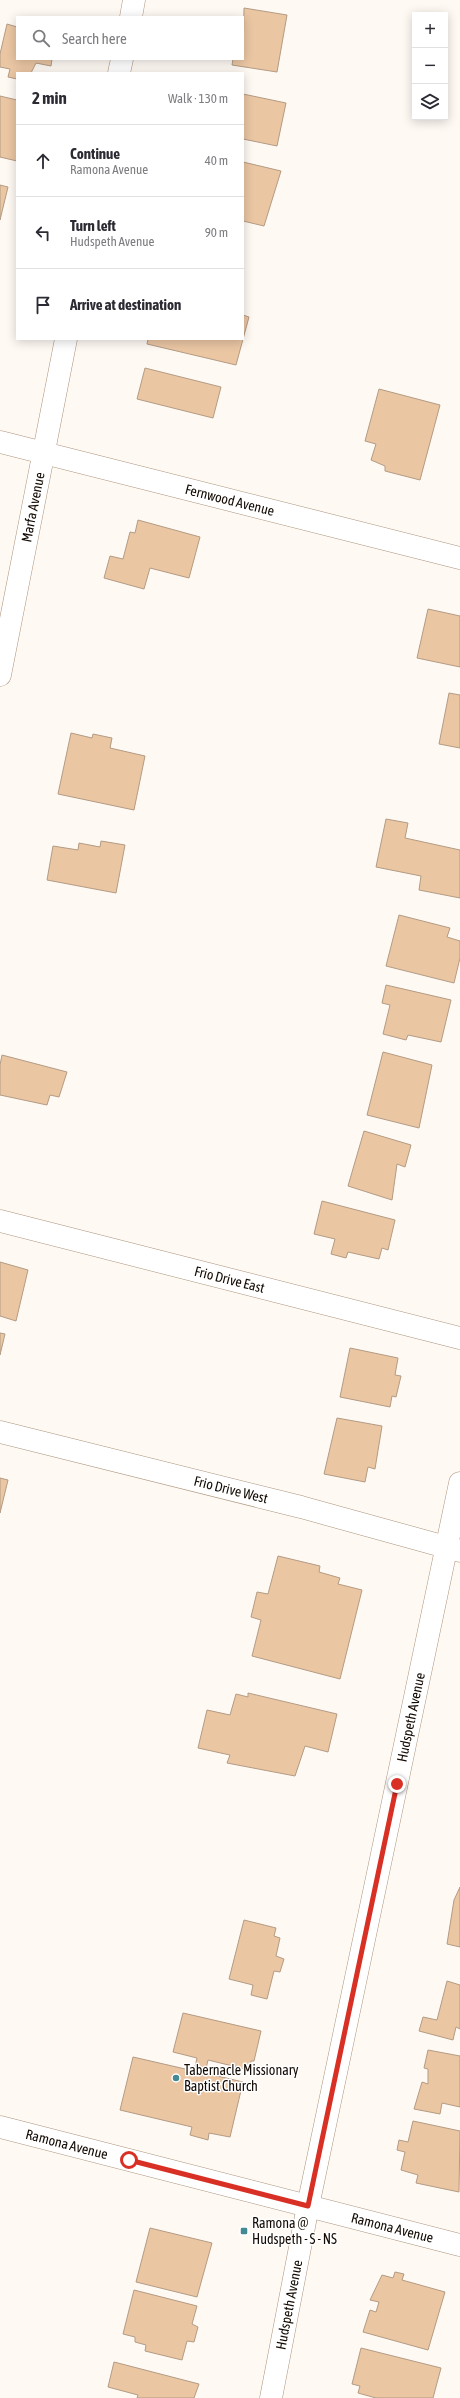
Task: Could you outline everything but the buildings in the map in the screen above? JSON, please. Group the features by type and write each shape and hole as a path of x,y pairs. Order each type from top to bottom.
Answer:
{"street":[{"path":"131,16 134,0"},
{"path":"119,72 122,60"},
{"name":"Marfa Avenue","path":"0,675 66,340"},
{"name":"Fernwood Avenue","path":"0,442 460,558"},
{"name":"Frio Drive East","path":"0,1221 460,1338"},
{"name":"Frio Drive West","path":"0,1432 301,1507 454,1550"},
{"name":"Hudspeth Avenue","path":"271,2398 308,2206 454,1550 460,1483"},
{"name":"Ramona Avenue","path":"0,2127 460,2245"}],"place":[{"name":"Tabernacle Missionary Baptist Church","path":"176,2078"},
{"name":"Ramona @ Hudspeth - S - NS","path":"244,2231"}],"route":[{"path":"129,2160 308,2206 397,1784"}]}
